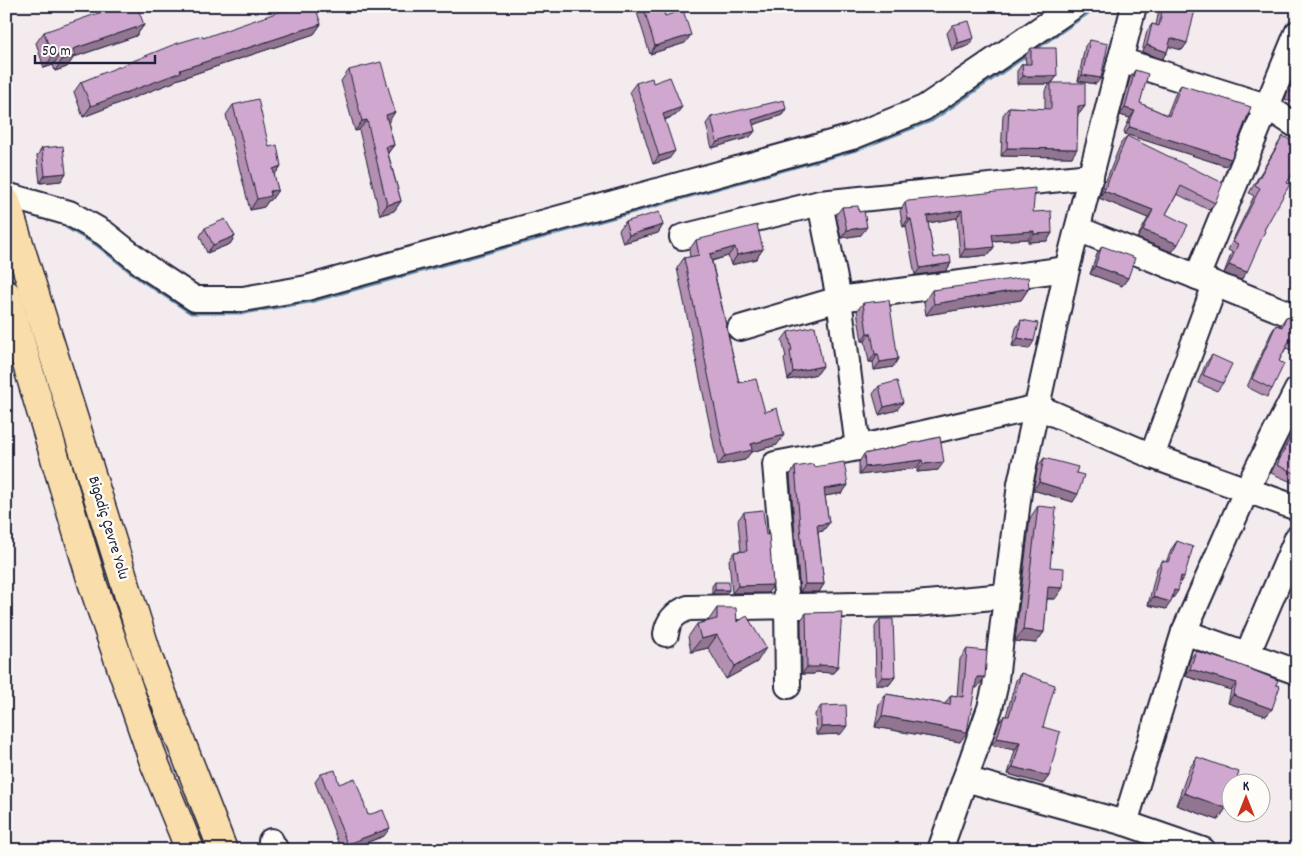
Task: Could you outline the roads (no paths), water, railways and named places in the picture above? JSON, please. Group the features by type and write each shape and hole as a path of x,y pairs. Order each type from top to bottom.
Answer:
{"highway":[{"name":"Bigadiç Çevre Yolu","path":"6,202 149,660 223,850"},
{"name":"Bigadiç Çevre Yolu","path":"6,294 93,585 154,762 190,850"}],"street":[{"path":"6,195 69,213 104,233 148,268 195,299 243,299 307,288 852,136 924,108 1074,6"},
{"path":"940,850 996,687 1000,663 1005,596 1020,484 1067,269 1134,6"},
{"path":"1152,456 1206,281 1266,106 1297,33"},
{"path":"1120,60 1266,106 1297,126"},
{"path":"682,237 820,203 1091,176"},
{"path":"820,203 840,299 858,448"},
{"path":"1078,228 1297,318"},
{"path":"740,328 840,299 1067,269"},
{"path":"1125,823 1184,632 1247,489 1297,390"},
{"path":"788,686 787,605 775,464 858,448 1038,407 1152,456 1297,508"},
{"path":"1247,655 1297,538"},
{"path":"666,634 670,620 675,614 688,608 915,604 1005,596"},
{"path":"1184,632 1297,672"},
{"path":"965,779 1125,823 1203,850"}],"waterway":[{"path":"66,226 97,244 141,279 191,312 244,312 310,301 856,149 931,120 1097,6"}]}
